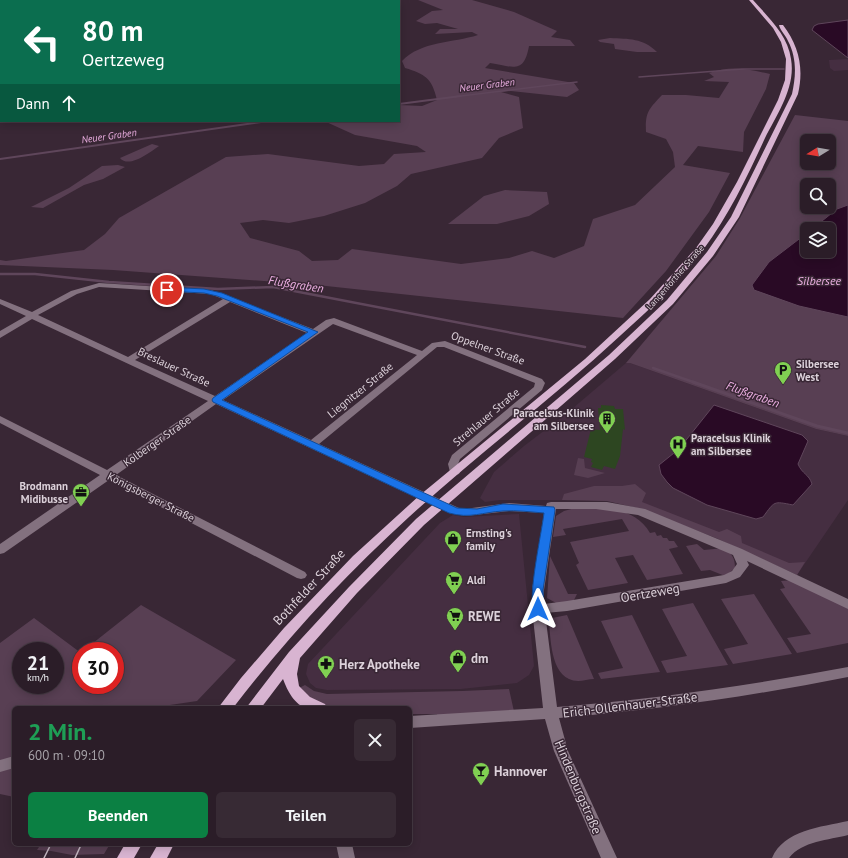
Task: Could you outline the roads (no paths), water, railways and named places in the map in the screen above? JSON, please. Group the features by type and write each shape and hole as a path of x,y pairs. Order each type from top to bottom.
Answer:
{"main road":[{"name":"Langenforther Straße","path":"424,497 554,391 656,298 698,251 723,214 775,112 784,92 789,74 789,58 784,43 756,1"},
{"name":"Langenforther Straße","path":"440,505 612,357 657,316 710,254 723,235 748,192 778,131 798,84 797,58 792,43 783,28 756,1"},
{"name":"Bothfelder Straße","path":"228,706 274,648 333,583 424,497"},
{"path":"255,706 294,656 353,590 420,522 440,505"},
{"path":"294,656 290,678 300,698 314,706"},
{"path":"125,858 133,846"},
{"path":"158,858 165,846"}],"street":[{"path":"0,335 83,289 99,285 204,291 219,294 314,332"},
{"path":"129,360 229,299"},
{"name":"Breslauer Straße","path":"0,300 313,444 424,497"},
{"name":"Kolberger Straße","path":"0,550 329,322 338,321 423,354"},
{"name":"Oppelner Straße","path":"423,354 435,345 445,344 536,378 540,383"},
{"name":"Liegnitzer Straße","path":"313,444 423,354"},
{"name":"Strehlauer Straße","path":"455,472 453,464 456,457 539,388 540,383"},
{"name":"Königsberger Straße","path":"0,419 301,575"},
{"path":"424,497 440,505 460,512 477,512 503,508 550,508 598,504 641,512 738,552 848,604"},
{"path":"550,508 538,590 538,609 552,714"},
{"name":"Oertzeweg","path":"538,609 567,606 726,579 736,574 743,565 738,552"},
{"name":"Erich-Ollenhauer-Straße","path":"412,722 552,714 669,702 761,688 848,672"},
{"name":"Hindenburgstraße","path":"552,714 555,734 561,751 608,858"},
{"path":"0,766 12,763"},
{"path":"780,858 788,846 800,840 848,828"},
{"path":"344,846 347,858"}],"water":[{"path":"848,20 848,58 812,30 814,26 818,24"},
{"name":"Silbersee","path":"848,205 848,317 799,306 754,290 752,285 769,262 800,238 800,258 836,258 836,222 821,222 831,214 836,214 837,209"},
{"path":"714,405 802,435 808,441 798,464 812,484 793,505 778,503 772,505 763,517 756,519 707,505 673,488 667,482 661,474 659,465 679,449"}],"waterway":[{"name":"Neuer Graben","path":"639,77 743,69 784,69"},
{"name":"Neuer Graben","path":"457,97 577,82"},
{"name":"Neuer Graben","path":"457,97 461,96"},
{"name":"Neuer Graben","path":"453,97 457,97"},
{"name":"Neuer Graben","path":"400,104 457,97"},
{"name":"Neuer Graben","path":"0,159 261,122"},
{"name":"Flußgraben","path":"0,274 35,274 109,282 218,289 273,287 585,347"},
{"name":"Flußgraben","path":"653,368 696,383"},
{"name":"Flußgraben","path":"693,382 817,426 848,433"}],"tram line":[{"path":"44,858 50,846"},
{"path":"75,858 81,846"}],"place":[{"name":"Silbersee West","path":"783,385"},
{"name":"Paracelsus-Klinik am Silbersee","path":"607,434"},
{"name":"Paracelsus Klinik am Silbersee","path":"678,459"},
{"name":"Brodmann Midibusse","path":"81,507"},
{"name":"Ernsting's family","path":"453,554"},
{"name":"Aldi","path":"454,595"},
{"name":"REWE","path":"455,631"},
{"name":"dm","path":"458,673"},
{"name":"Herz Apotheke","path":"326,679"},
{"name":"Hannover","path":"481,786"}]}
